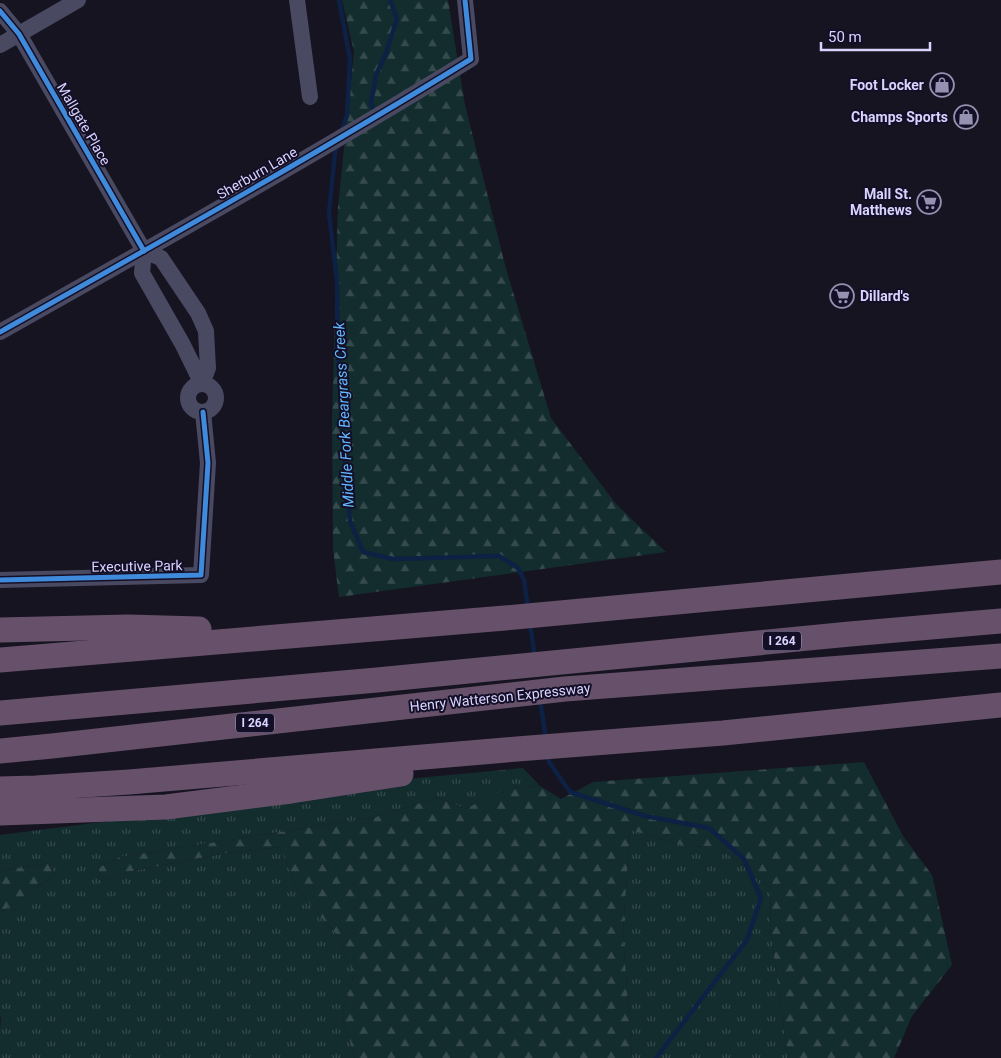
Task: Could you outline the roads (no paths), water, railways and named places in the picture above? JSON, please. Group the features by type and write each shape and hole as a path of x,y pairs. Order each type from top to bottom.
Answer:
{"highway":[{"path":"0,660 505,618 1001,572"},
{"name":"Henry Watterson Expressway","path":"0,713 1001,621"},
{"path":"0,630 128,627 321,633"},
{"name":"Henry Watterson Expressway","path":"0,751 565,689 1001,656"},
{"path":"0,819 12,812 166,807 301,789 573,745 724,734 1001,705"},
{"path":"0,789 130,782 517,753"}],"street":[{"path":"0,45 78,0"},
{"path":"297,0 310,97"},
{"name":"Sherburn Lane","path":"0,332 321,149 472,60 465,0"},
{"name":"Mallgate Place","path":"0,11 19,34 144,251"},
{"path":"144,251 161,258 198,313 206,331 208,368 202,384"},
{"name":"Executive Park","path":"0,580 201,575 208,463 203,412 212,408 215,403 215,392 212,388 202,384 183,344 142,273 144,251"}],"waterway":[{"name":"Middle Fork Beargrass Creek","path":"339,0 350,59 347,115 342,130"},
{"path":"374,112 371,103 376,75 386,53 397,19 390,0"},
{"name":"Middle Fork Beargrass Creek","path":"337,145 329,213 337,281 338,347 350,521 363,552 393,559 499,556 518,568 524,580 528,608"},
{"name":"Middle Fork Beargrass Creek","path":"530,623 535,658"},
{"name":"Middle Fork Beargrass Creek","path":"540,700 546,739"},
{"name":"Middle Fork Beargrass Creek","path":"548,755 549,762 570,792 645,816 709,828 744,859 761,898 747,940 656,1058"}],"place":[{"name":"Foot Locker","path":"942,85"},
{"name":"Champs Sports","path":"966,117"},
{"name":"Mall St. Matthews","path":"929,202"},
{"name":"Dillard's","path":"842,296"}]}
